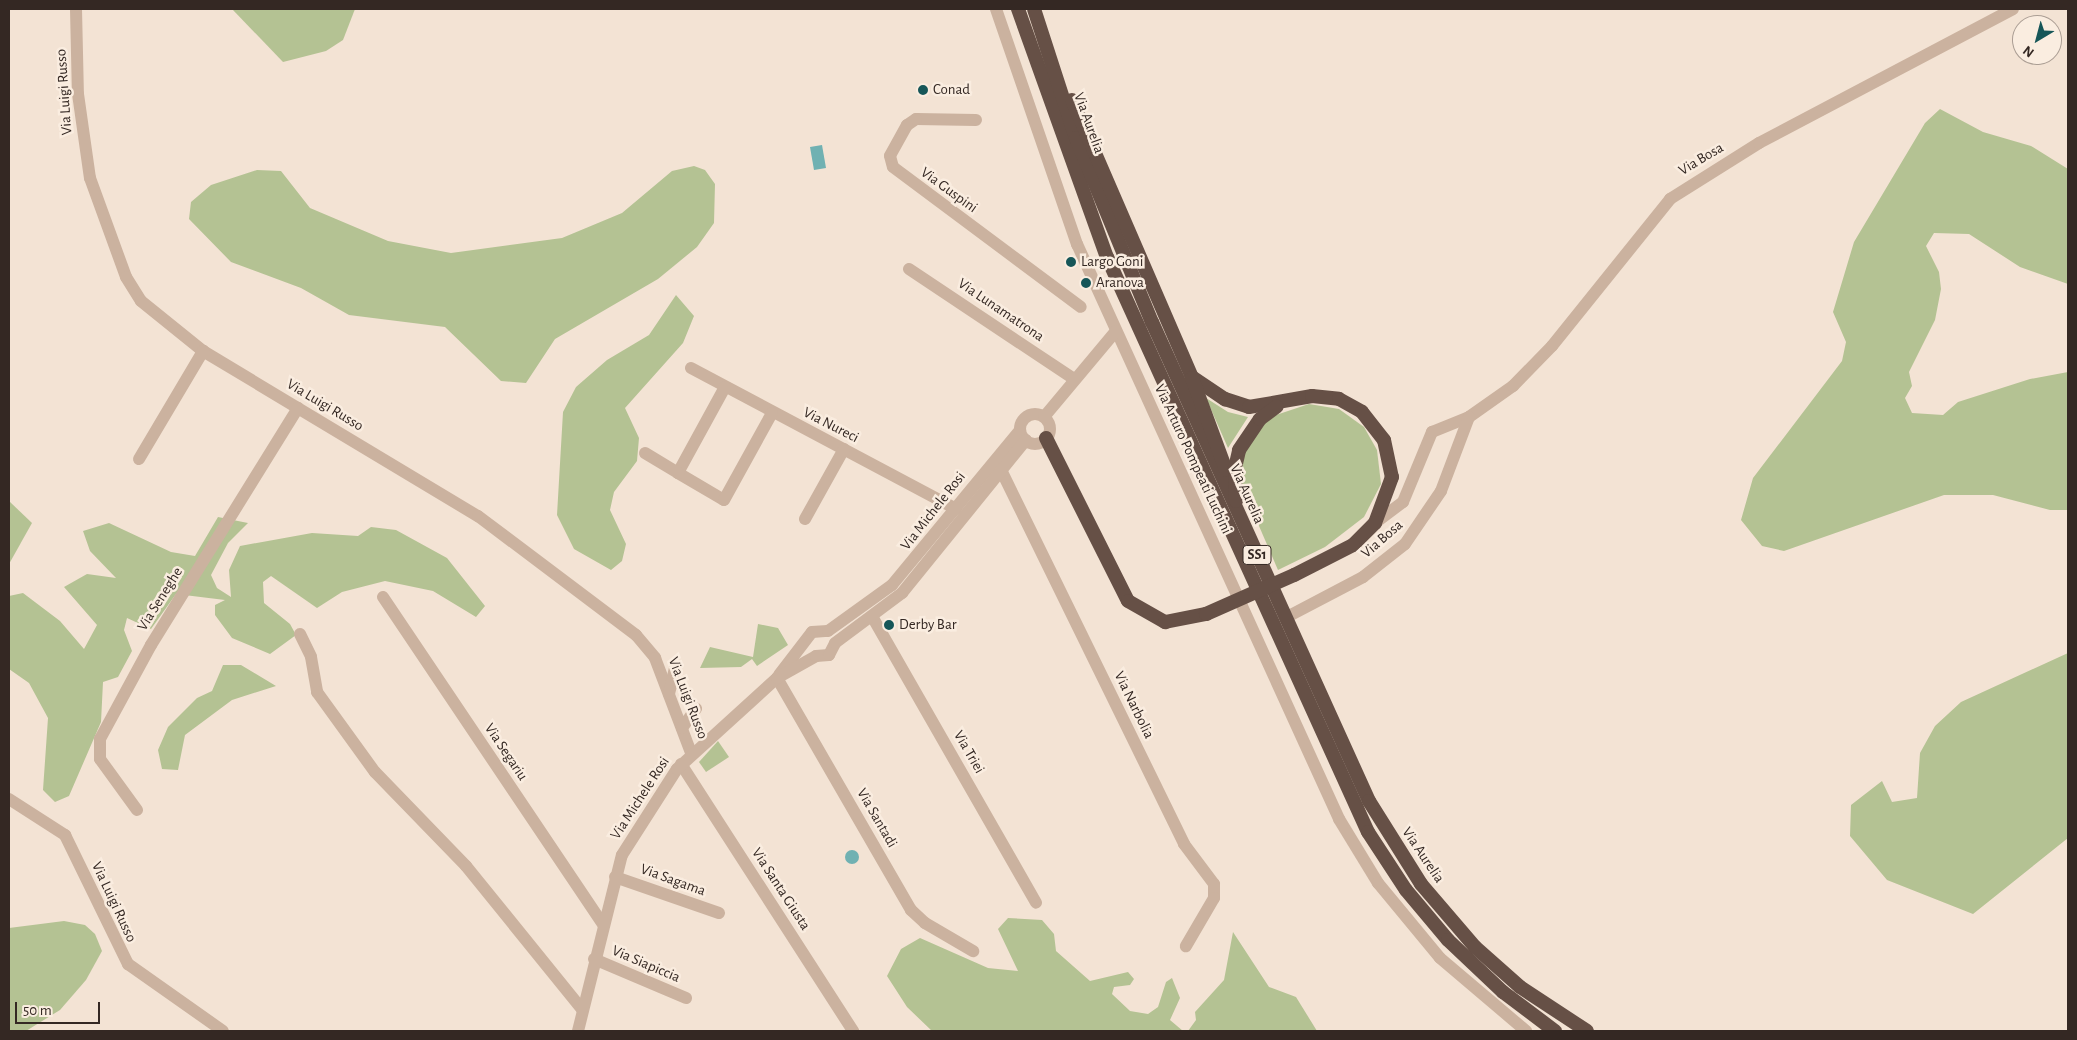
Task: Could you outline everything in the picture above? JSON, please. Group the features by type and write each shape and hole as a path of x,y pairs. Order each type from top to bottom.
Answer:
{"highway":[{"name":"Via Aurelia","path":"1018,9 1066,153 1110,265 1364,825 1406,890 1448,940 1498,987 1555,1031"},
{"name":"Via Aurelia","path":"1034,9 1094,185 1285,618 1369,801 1422,884 1502,972 1586,1031"},
{"path":"1034,9 1192,377 1220,450 1237,510"},
{"path":"1046,438 1128,601 1164,622 1206,614 1294,575 1353,544 1375,523 1388,496 1392,470 1388,450 1373,423 1356,407 1330,396 1312,396 1278,405 1234,403 1192,377"},
{"path":"1237,510 1235,468 1239,450 1260,419 1278,405"}],"street":[{"name":"Via Luigi Russo","path":"76,9 83,141 101,213 137,296 158,319 203,351 478,516 636,635 653,654 691,753"},
{"name":"Via Arturo Pompeati Luchini","path":"996,9 1051,179 1116,331 1321,782 1360,856 1440,958 1526,1031"},
{"name":"Via Bosa","path":"1375,523 1403,502 1432,432 1469,418 1513,386 1552,346 1670,199 1686,186 2013,9"},
{"name":"Via Guspini","path":"976,120 916,119 907,125 890,156 893,167 1081,307"},
{"name":"Via Lunamatrona","path":"909,269 1074,378"},
{"path":"1044,417 1074,378 1116,331"},
{"path":"140,459 203,351"},
{"name":"Via Nureci","path":"691,368 772,413 956,509"},
{"path":"678,473 725,387"},
{"name":"Via Seneghe","path":"137,810 100,757 100,739 151,645 298,408"},
{"path":"645,453 724,500 772,413"},
{"path":"1025,417 1044,417 1050,429 1046,438 1034,443 1023,435 1025,417"},
{"name":"Via Bosa","path":"1285,618 1363,577 1405,544 1445,484 1469,418"},
{"name":"Via Michele Rosi","path":"777,678 816,656 829,655 835,644 874,618 932,559 1002,472 1023,435"},
{"name":"Via Michele Rosi","path":"578,1031 615,877 639,824 681,764 691,753 777,678 816,630 828,631 892,585 956,509 1023,435"},
{"path":"805,520 844,450"},
{"name":"Via Narbolia","path":"1002,472 1184,844 1214,884 1214,896 1186,946"},
{"name":"Via Segariu","path":"383,597 603,924"},
{"name":"Via Triei","path":"874,618 1036,903"},
{"path":"828,631 835,644"},
{"path":"300,634 310,654 317,692 369,764 466,866 582,1009"},
{"path":"807,643 816,656"},
{"path":"669,694 674,669"},
{"name":"Via Santadi","path":"777,678 910,910 925,923 972,951"},
{"path":"682,728 696,708"},
{"name":"Via Santa Giusta","path":"681,764 853,1031"},
{"name":"Via Luigi Russo","path":"9,799 65,835 128,964 222,1031"},
{"name":"Via Sagama","path":"615,877 719,914"},
{"name":"Via Siapiccia","path":"594,960 686,998"}],"green space":[{"path":"232,9 355,9 343,40 326,51 283,62"},
{"path":"1940,109 1983,132 2031,146 2068,169 2068,284 2020,267 1969,234 1934,233 1926,246 1939,272 1941,289 1935,320 1909,372 1912,386 1905,398 1912,413 1943,415 1958,402 2030,379 2068,372 2068,510 2050,510 1993,495 1944,495 1784,551 1762,546 1741,520 1753,478 1842,361 1846,342 1833,312 1854,242 1925,123"},
{"path":"694,166 705,170 715,184 714,223 697,247 658,279 555,339 526,383 501,381 445,327 349,315 301,288 231,262 189,219 191,202 211,185 257,170 281,171 310,208 388,241 451,253 562,238 622,213 672,171"},
{"path":"676,295 694,316 683,343 625,408 639,438 637,461 614,492 610,510 626,544 622,561 611,570 574,549 557,515 563,412 576,387 607,360 649,335"},
{"path":"1206,398 1228,412 1248,417 1228,448"},
{"path":"1309,404 1339,409 1364,427 1377,450 1381,484 1364,517 1325,547 1278,570 1243,489 1239,459 1267,418"},
{"path":"9,501 32,523 9,564"},
{"path":"218,517 248,523 228,543 211,575 217,588 231,597 229,570 240,546 312,533 358,536 371,527 396,530 447,558 485,606 476,617 433,591 385,581 342,592 317,608 271,576 263,582 264,603 290,624 296,635 270,654 232,638 215,615 215,605 225,600 176,594 151,629 127,618 124,630 132,651 118,677 103,682 101,722 69,796 55,802 43,790 48,718 29,683 9,669 9,596 23,593 60,621 84,649 97,625 64,587 87,574 116,578 90,551 83,531 109,523 171,552 195,556"},
{"path":"758,624 778,628 788,645 757,666 752,659 741,667 700,668 710,647 753,657"},
{"path":"2068,653 2068,838 1973,914 1887,880 1850,836 1851,805 1882,781 1892,802 1917,798 1920,753 1935,726 1961,702"},
{"path":"223,665 241,665 276,686 232,700 185,735 178,770 162,769 158,750 168,727 197,698 212,691"},
{"path":"718,741 729,757 706,772 699,762"},
{"path":"1008,918 1042,920 1054,934 1056,951 1090,981 1128,972 1134,979 1130,985 1114,987 1112,994 1130,1011 1148,1014 1158,1007 1166,982 1172,978 1180,998 1170,1020 1183,1031 932,1031 907,1007 887,976 901,949 920,938 988,968 1018,971 998,929"},
{"path":"64,921 85,925 95,934 102,951 86,980 60,1010 26,1031 9,1031 9,928"},
{"path":"1233,932 1269,987 1296,997 1317,1031 1188,1031 1196,1020 1195,1012 1224,980"}],"water":[{"path":"822,145 826,168 814,170 810,147"},
{"path":"849,850 855,850 859,857 855,864 849,864 845,860 845,854"}],"place":[{"name":"Conad","path":"923,90"},
{"name":"Largo Goni","path":"1071,262"},
{"name":"Aranova","path":"1086,283"},
{"name":"Derby Bar","path":"889,625"}]}
